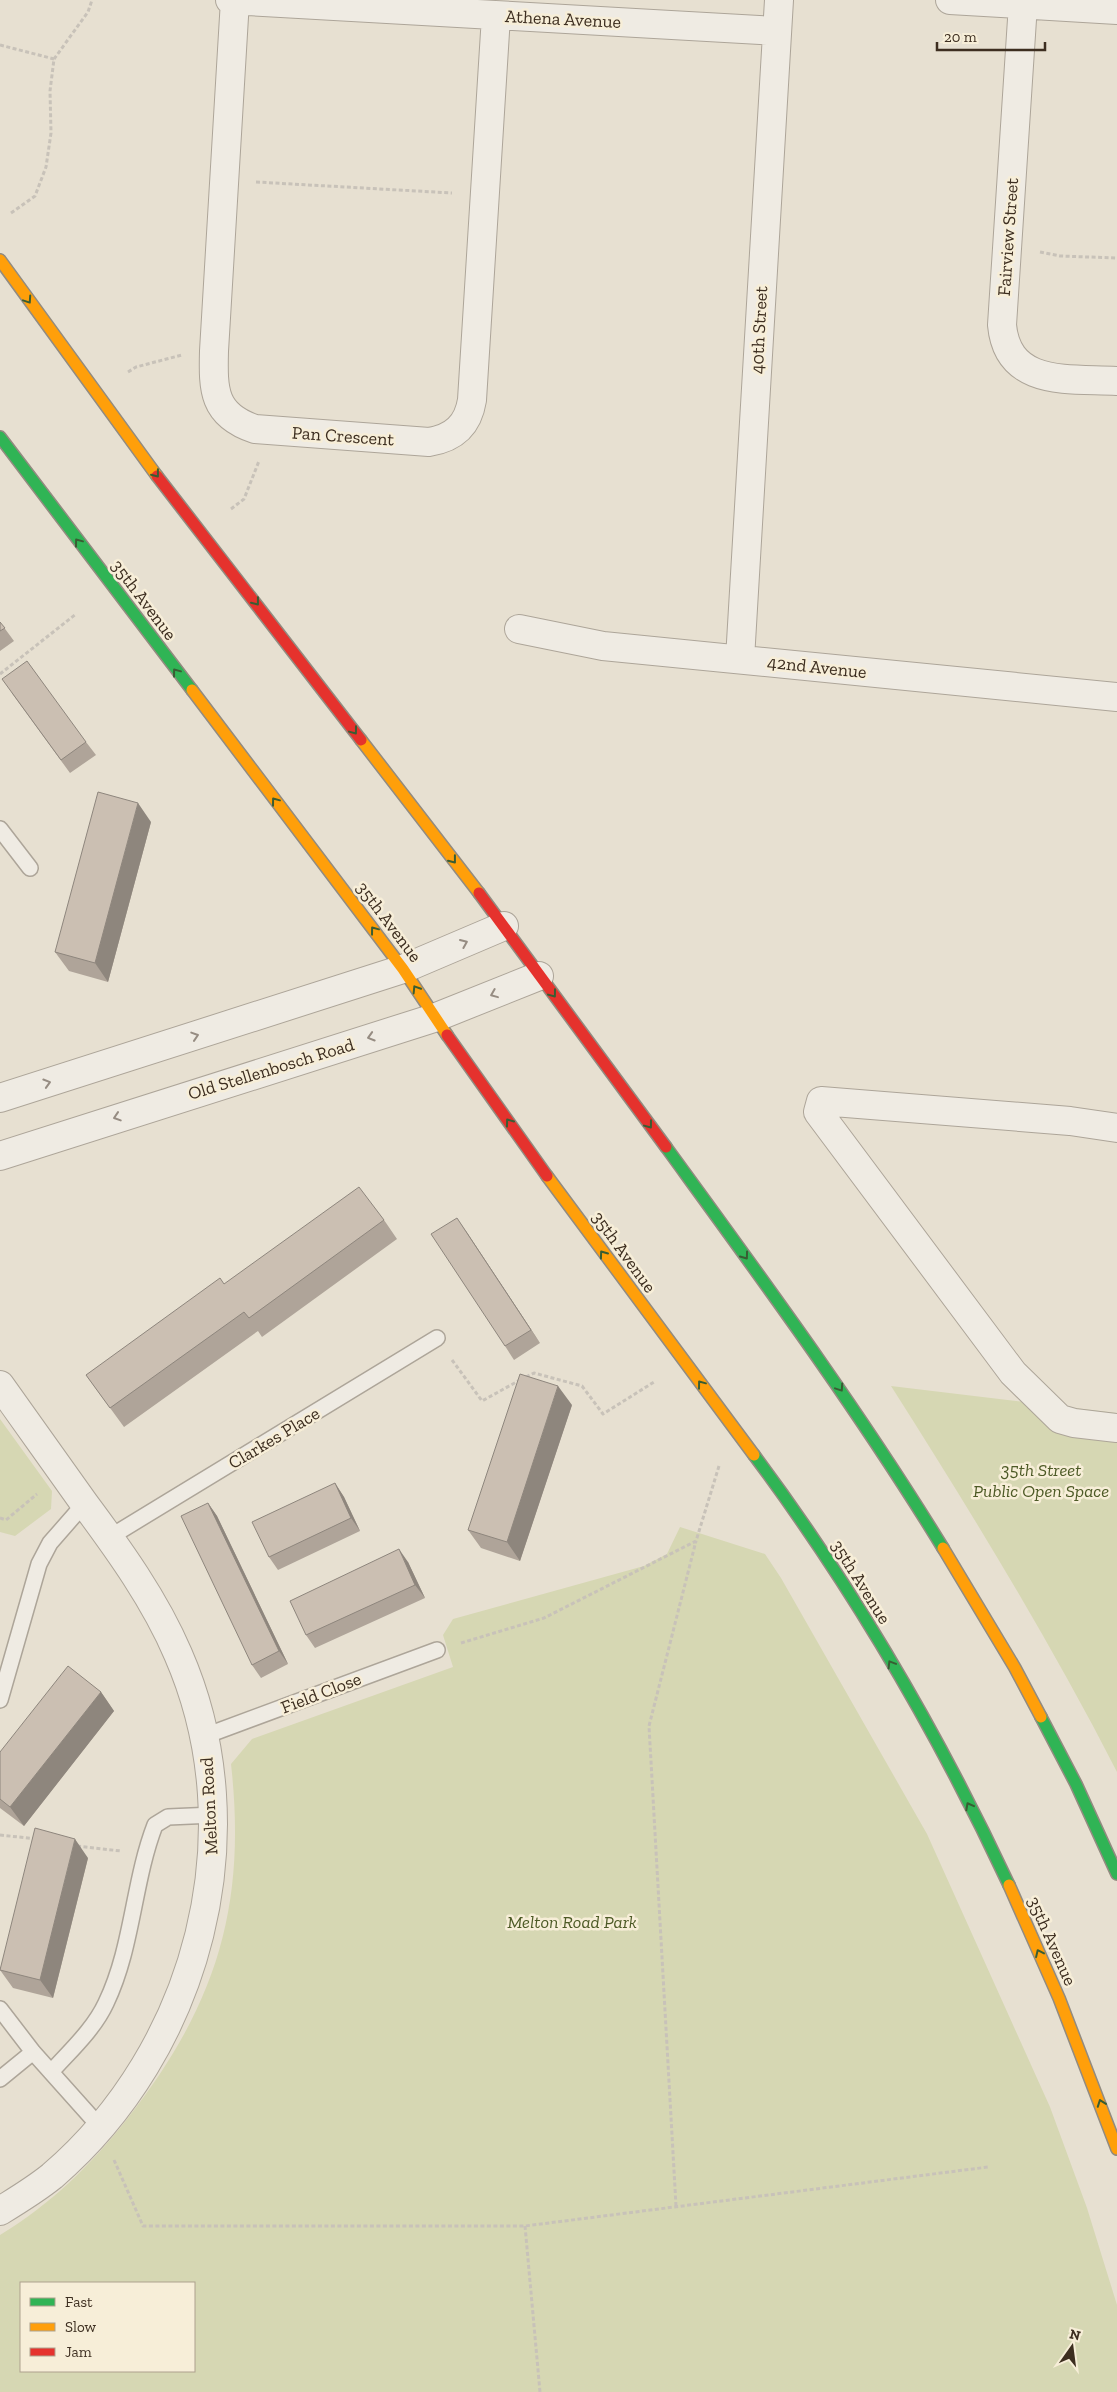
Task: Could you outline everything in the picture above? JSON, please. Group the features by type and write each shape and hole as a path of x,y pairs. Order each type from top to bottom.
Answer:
{"main road":[{"path":"0,260 126,435 504,926 808,1342 899,1476 1015,1668 1076,1784 1117,1874"},
{"name":"35th Avenue","path":"0,437 403,969 434,1018 603,1255 730,1423 834,1568 913,1700 985,1836 1047,1970 1098,2096 1117,2149"}],"street":[{"name":"Athena Avenue","path":"230,0 777,32"},
{"name":"Pan Crescent","path":"235,0 223,180 213,382 221,407 241,425 255,429 429,442 444,440 457,432 470,412 496,16"},
{"name":"40th Street","path":"740,659 779,0"},
{"path":"950,0 1117,10"},
{"name":"Fairview Street","path":"1023,4 1002,325 1003,337 1012,358 1023,368 1035,374 1050,377 1117,381"},
{"name":"42nd Avenue","path":"519,629 603,646 1117,697"},
{"path":"0,1098 403,969 504,926"},
{"name":"Old Stellenbosch Road","path":"0,1156 434,1018 539,976"},
{"path":"1117,1128 1060,1120 821,1101 818,1112 1013,1373 1060,1419 1074,1423 1117,1428"},
{"name":"Melton Road","path":"0,1385 110,1537 160,1617 179,1655 205,1736 214,1815 213,1860 208,1904 197,1946 184,1988 147,2062 100,2127 51,2177 0,2211"}],"lane":[{"path":"0,829 30,868"},
{"name":"Clarkes Place","path":"110,1537 437,1338"},
{"path":"0,1700 39,1564 50,1543 85,1503"},
{"name":"Field Close","path":"205,1736 437,1650"},
{"path":"52,2071 96,2021 107,2002 119,1970 152,1833 159,1822 168,1817 214,1815"},
{"path":"0,2009 33,2052 52,2071 100,2127"},
{"path":"0,2079 33,2052"}],"path":[{"path":"11,214 35,196 46,167 51,133 50,91 54,59 88,12 92,0"},
{"path":"0,44 54,59"},
{"path":"223,180 484,195"},
{"path":"1007,245 1060,256 1117,258"},
{"path":"128,372 136,367 186,354"},
{"path":"231,508 244,499 260,458"},
{"path":"0,674 76,614"},
{"path":"437,1338 482,1401 534,1373 582,1386 602,1414 654,1382"},
{"path":"676,2206 649,1726 696,1541 719,1466"},
{"path":"0,1518 6,1520 63,1473"},
{"path":"437,1650 544,1618 696,1541"},
{"path":"0,1835 14,1835 42,1840"},
{"path":"71,1845 146,1857"},
{"path":"100,2127 142,2226 525,2226 988,2166"},
{"path":"525,2226 540,2392"}],"green space":[{"name":"35th Street Public Open Space","path":"891,1386 1117,1413 1117,1772 1009,1576"},
{"path":"0,1419 52,1491 51,1509 15,1536 0,1532"},
{"name":"Melton Road Park","path":"680,1527 765,1554 781,1578 927,1834 1050,2107 1087,2208 1117,2305 1117,2392 0,2392 0,2235 36,2211 85,2168 127,2119 158,2077 183,2036 203,1995 218,1953 229,1909 234,1864 235,1816 231,1764 252,1739 453,1667 443,1635 453,1619 644,1566 667,1554"}],"building":[{"path":"0,622 5,628 0,631"},
{"path":"27,661 86,742 61,760 2,679"},
{"path":"98,792 138,803 95,963 55,952"},
{"path":"359,1187 384,1220 249,1318 244,1312 110,1408 86,1375 220,1278 224,1284"},
{"path":"457,1218 531,1330 505,1346 431,1234"},
{"path":"520,1374 558,1386 507,1542 468,1530"},
{"path":"335,1483 351,1518 269,1557 252,1522"},
{"path":"208,1503 279,1651 252,1665 181,1516"},
{"path":"399,1549 415,1585 306,1635 290,1601"},
{"path":"68,1666 101,1692 10,1807 0,1799 0,1752"},
{"path":"35,1828 75,1839 40,1980 0,1970"}],"traffic: fast":[{"path":"0,437 192,690"},
{"path":"666,1147 843,1395 911,1496 943,1548"},
{"path":"754,1455 826,1557 892,1663 982,1828 1009,1885"},
{"path":"1041,1717 1076,1784 1117,1874"}],"traffic: slow":[{"path":"0,260 157,476"},
{"path":"192,690 403,969 447,1035"},
{"path":"361,740 479,893"},
{"path":"547,1176 754,1455"},
{"path":"943,1548 1015,1668 1041,1717"},
{"path":"1009,1885 1059,1998 1117,2149"}],"traffic: jam":[{"path":"157,476 361,740"},
{"path":"479,893 666,1147"},
{"path":"447,1035 547,1176"}]}
